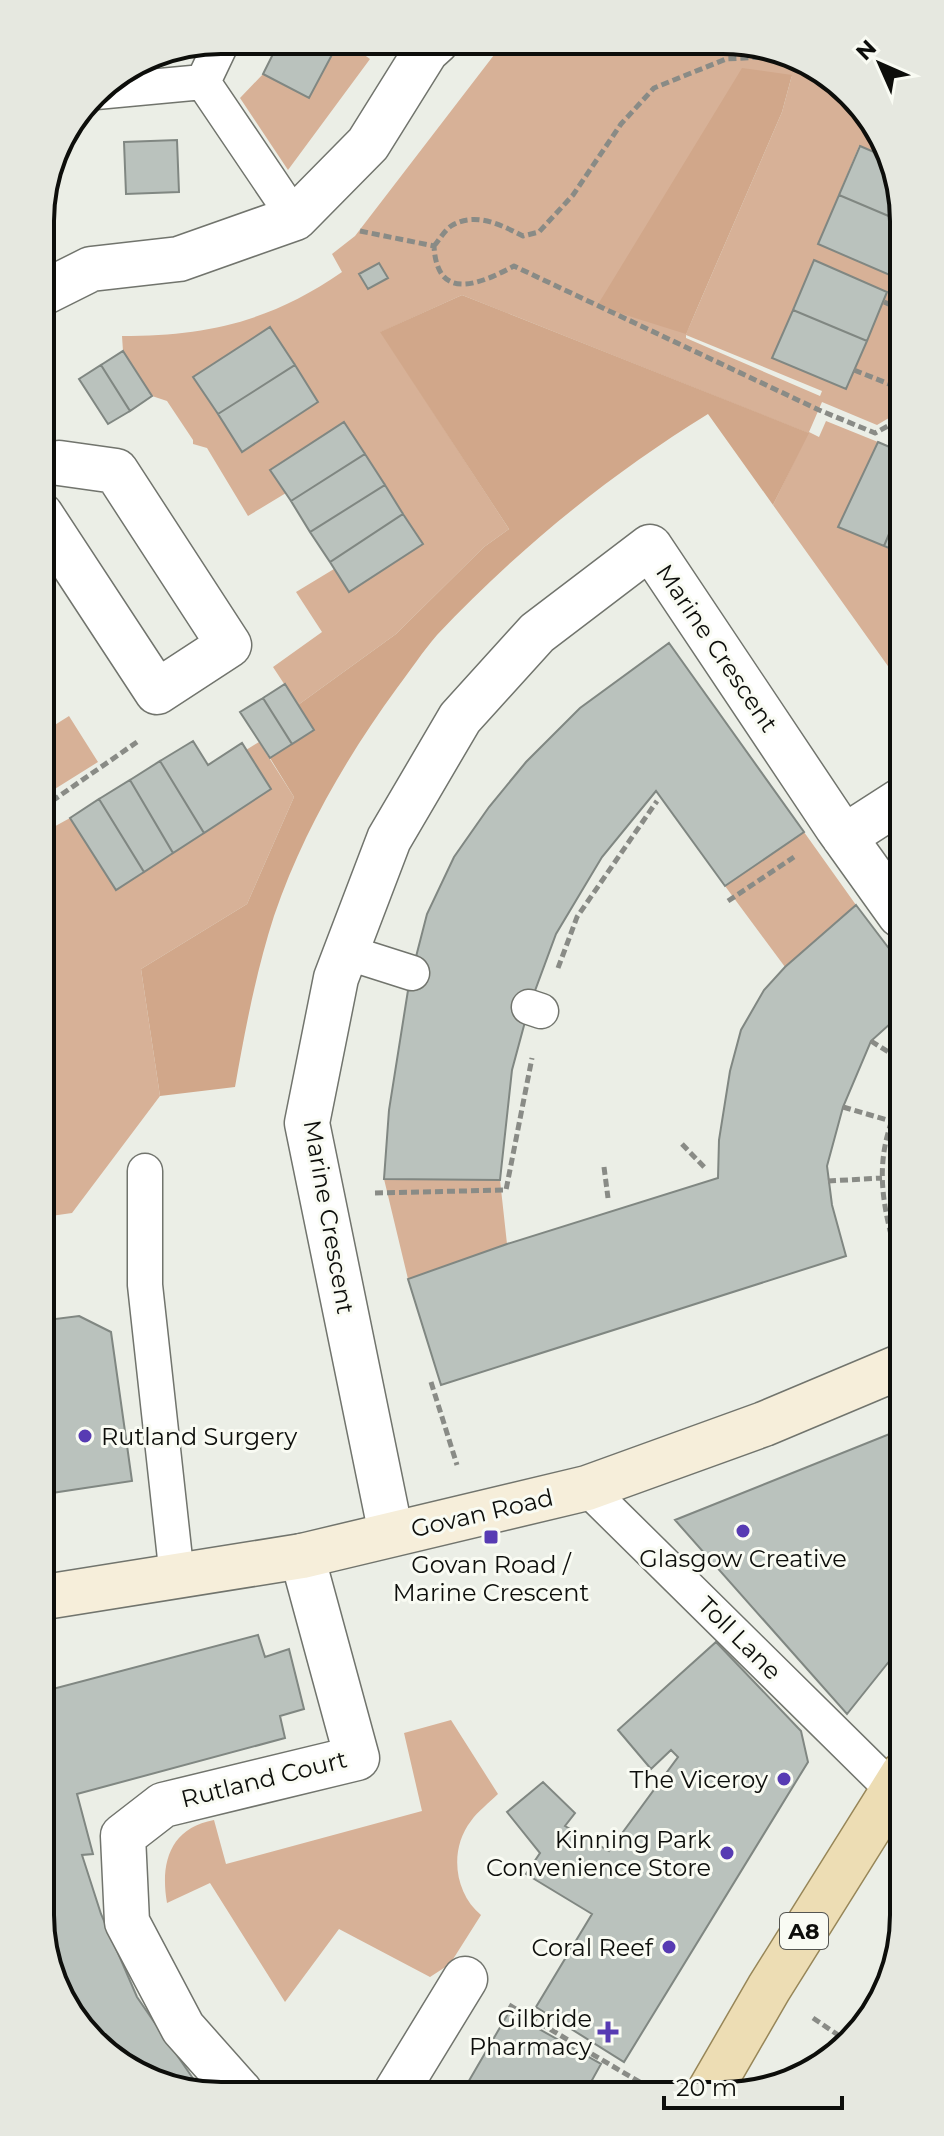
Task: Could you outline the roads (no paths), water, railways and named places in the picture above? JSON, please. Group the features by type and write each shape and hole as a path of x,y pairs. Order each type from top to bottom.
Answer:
{"main road":[{"name":"A8","path":"715,2082 769,1988 890,1794"}],"street":[{"path":"54,288 91,269 179,259 295,218 368,144 424,54"},
{"path":"54,449 116,471 229,645 157,692 54,532"},
{"name":"Marine Crescent","path":"391,1534 307,1123 336,978 389,839 460,718 537,633 650,547 840,832 890,901"},
{"path":"840,832 890,806"},
{"name":"Govan Road","path":"54,1596 302,1556 587,1488 764,1424 890,1371"},
{"name":"Rutland Court","path":"231,2082 183,2028 127,1922 123,1836 163,1805 357,1758 302,1556"},
{"path":"402,2082 465,1979"}],"lane":[{"path":"203,82 216,54"},
{"path":"118,90 203,82"},
{"path":"203,82 295,218"},
{"path":"346,952 412,973"},
{"path":"145,1171 145,1285 177,1577"},
{"name":"Toll Lane","path":"587,1488 890,1773"}],"place":[{"name":"Rutland Surgery","path":"85,1436"},
{"name":"Glasgow Creative","path":"743,1531"},
{"name":"Govan Road / Marine Crescent","path":"491,1537"},
{"name":"The Viceroy","path":"784,1779"},
{"name":"Kinning Park Convenience Store","path":"727,1853"},
{"name":"Coral Reef","path":"669,1947"},
{"name":"Gilbride Pharmacy","path":"608,2032"}]}
